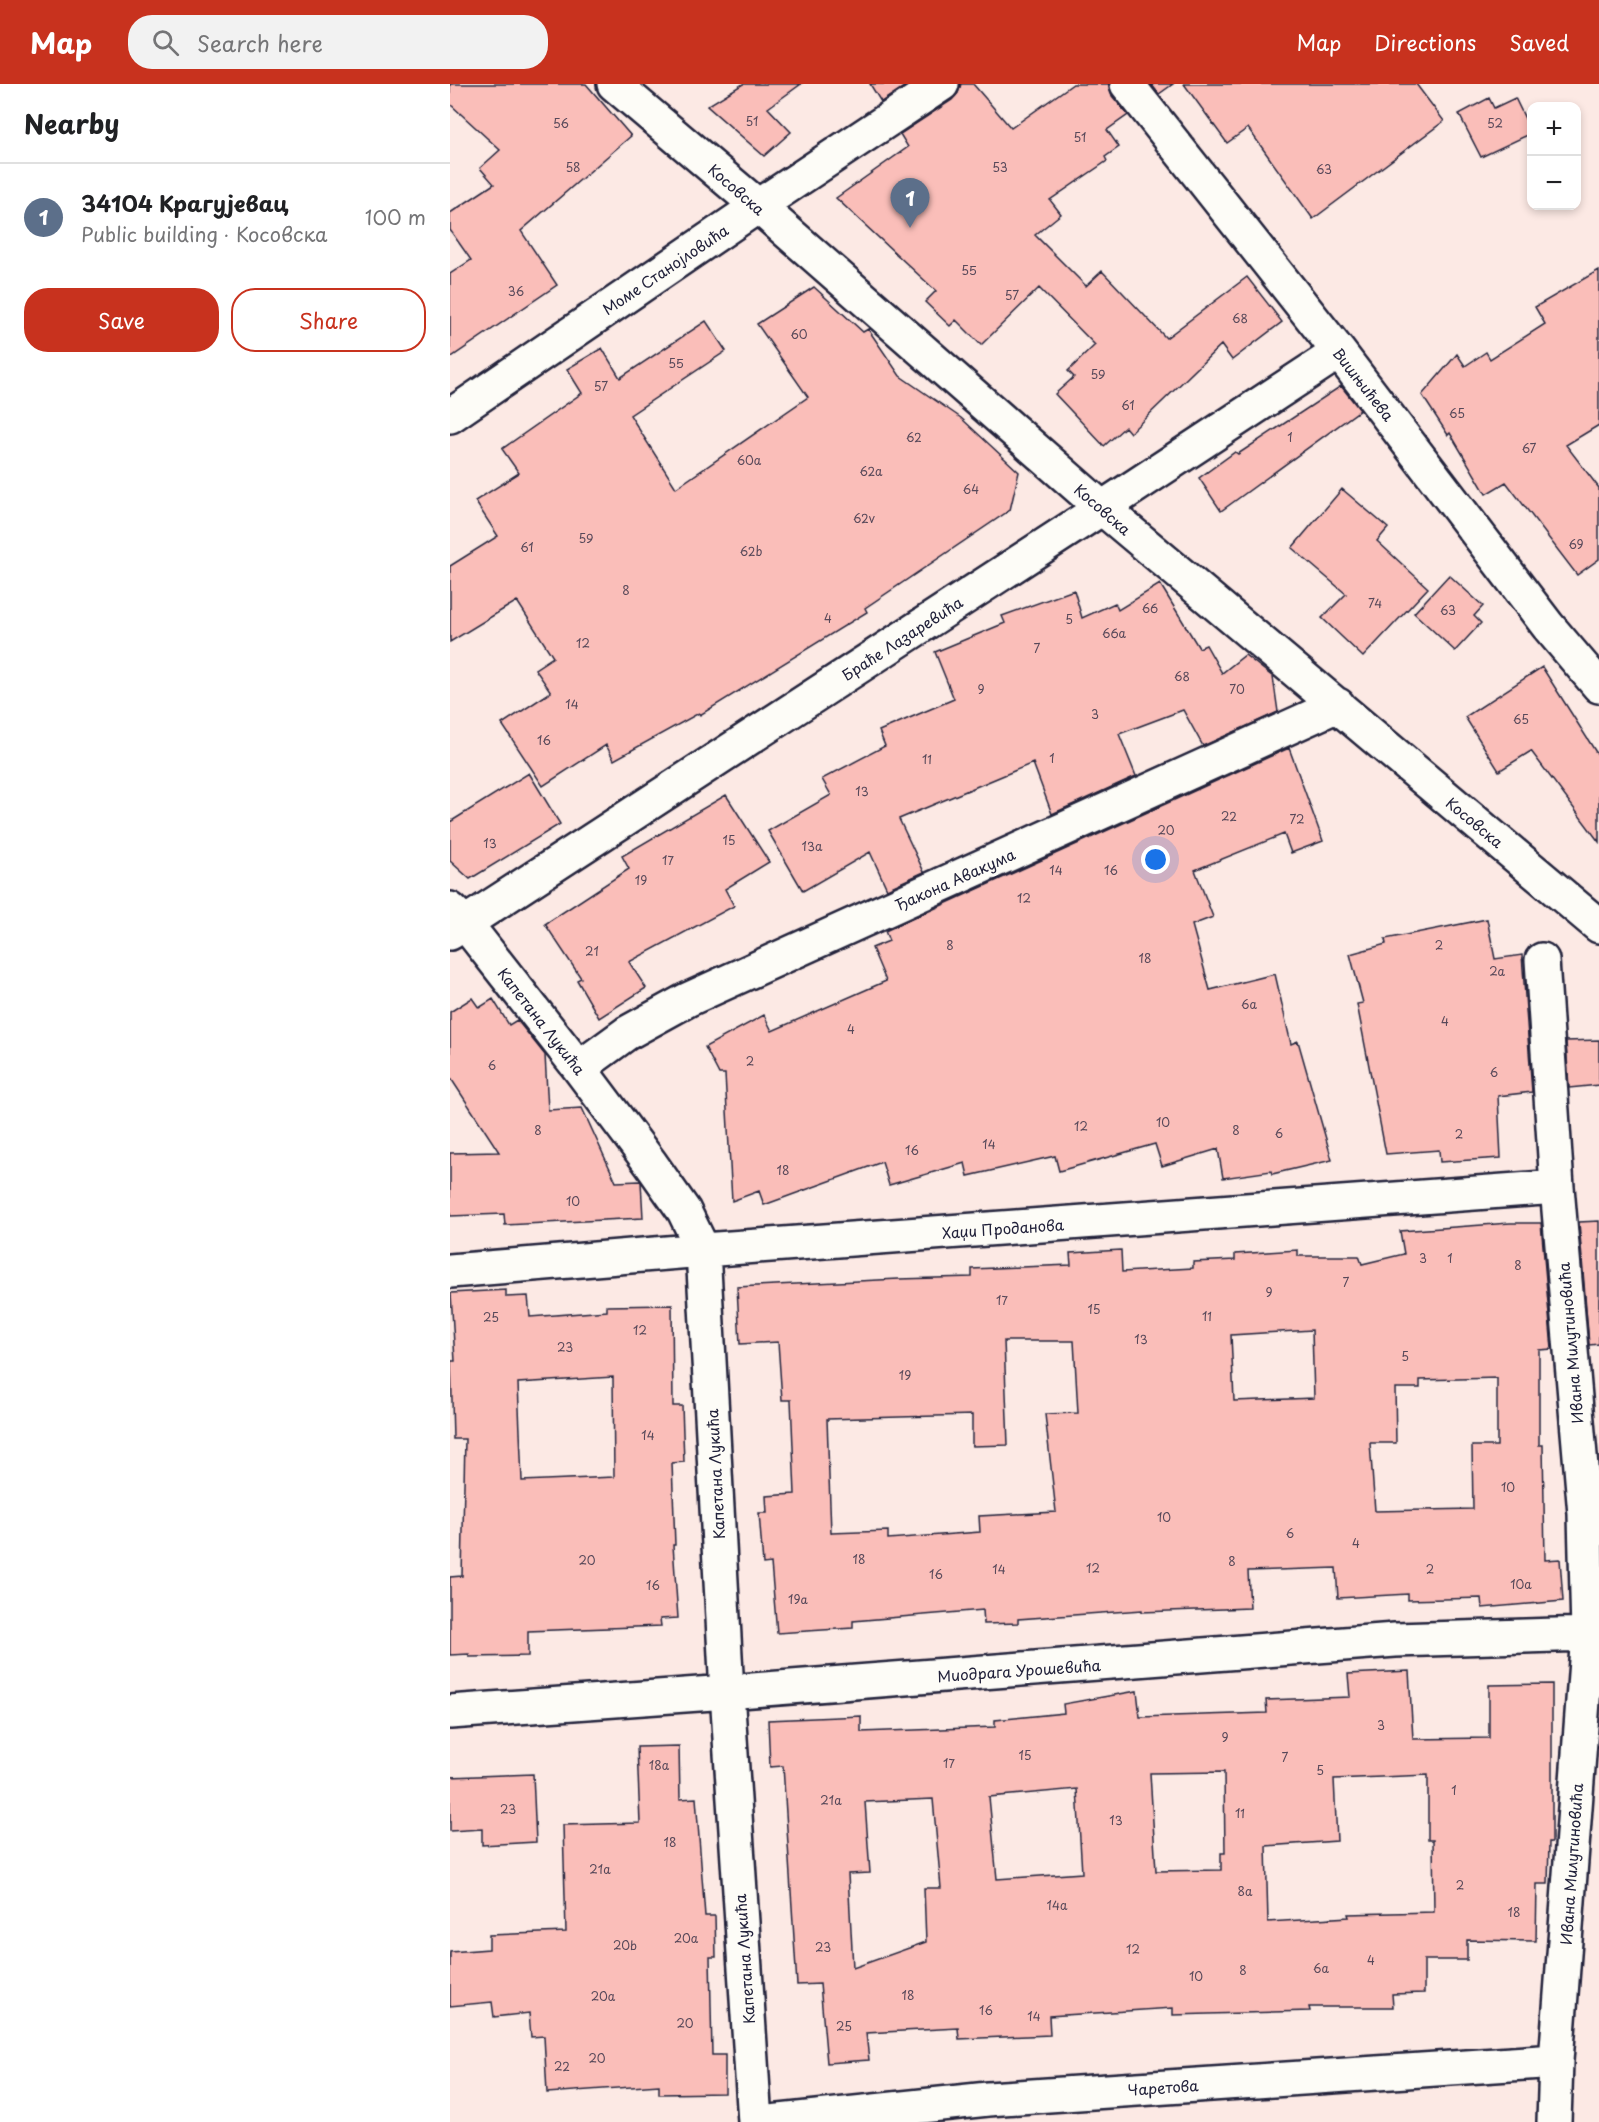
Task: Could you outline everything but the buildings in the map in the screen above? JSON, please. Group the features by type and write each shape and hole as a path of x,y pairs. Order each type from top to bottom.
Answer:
{"street":[{"name":"Косовска","path":"614,84 758,206 1102,508 1599,926"},
{"name":"Моме Станојловића","path":"450,416 942,84"},
{"name":"Вишњићева","path":"1127,84 1339,352 1548,626 1599,686"},
{"name":"Браће Лазаревића","path":"455,922 1102,508 1339,352"},
{"name":"Ђакона Авакума","path":"579,1068 627,1033 687,1000 1338,705"},
{"name":"Капетана Лукића","path":"455,922 579,1068 684,1211 703,1250 727,1692 755,2122"},
{"name":"Ивана Милутиновића","path":"1542,960 1557,1187 1593,1630 1556,2061 1554,2122"},
{"name":"Хаџи Проданова","path":"450,1271 1557,1187"},
{"name":"Миодрага Урошевића","path":"450,1712 1395,1640 1593,1630"},
{"name":"Чаретова","path":"770,2122 988,2099 1556,2061"}],"place":[{"name":"34104 Крагујевац","path":"910,228"}]}
